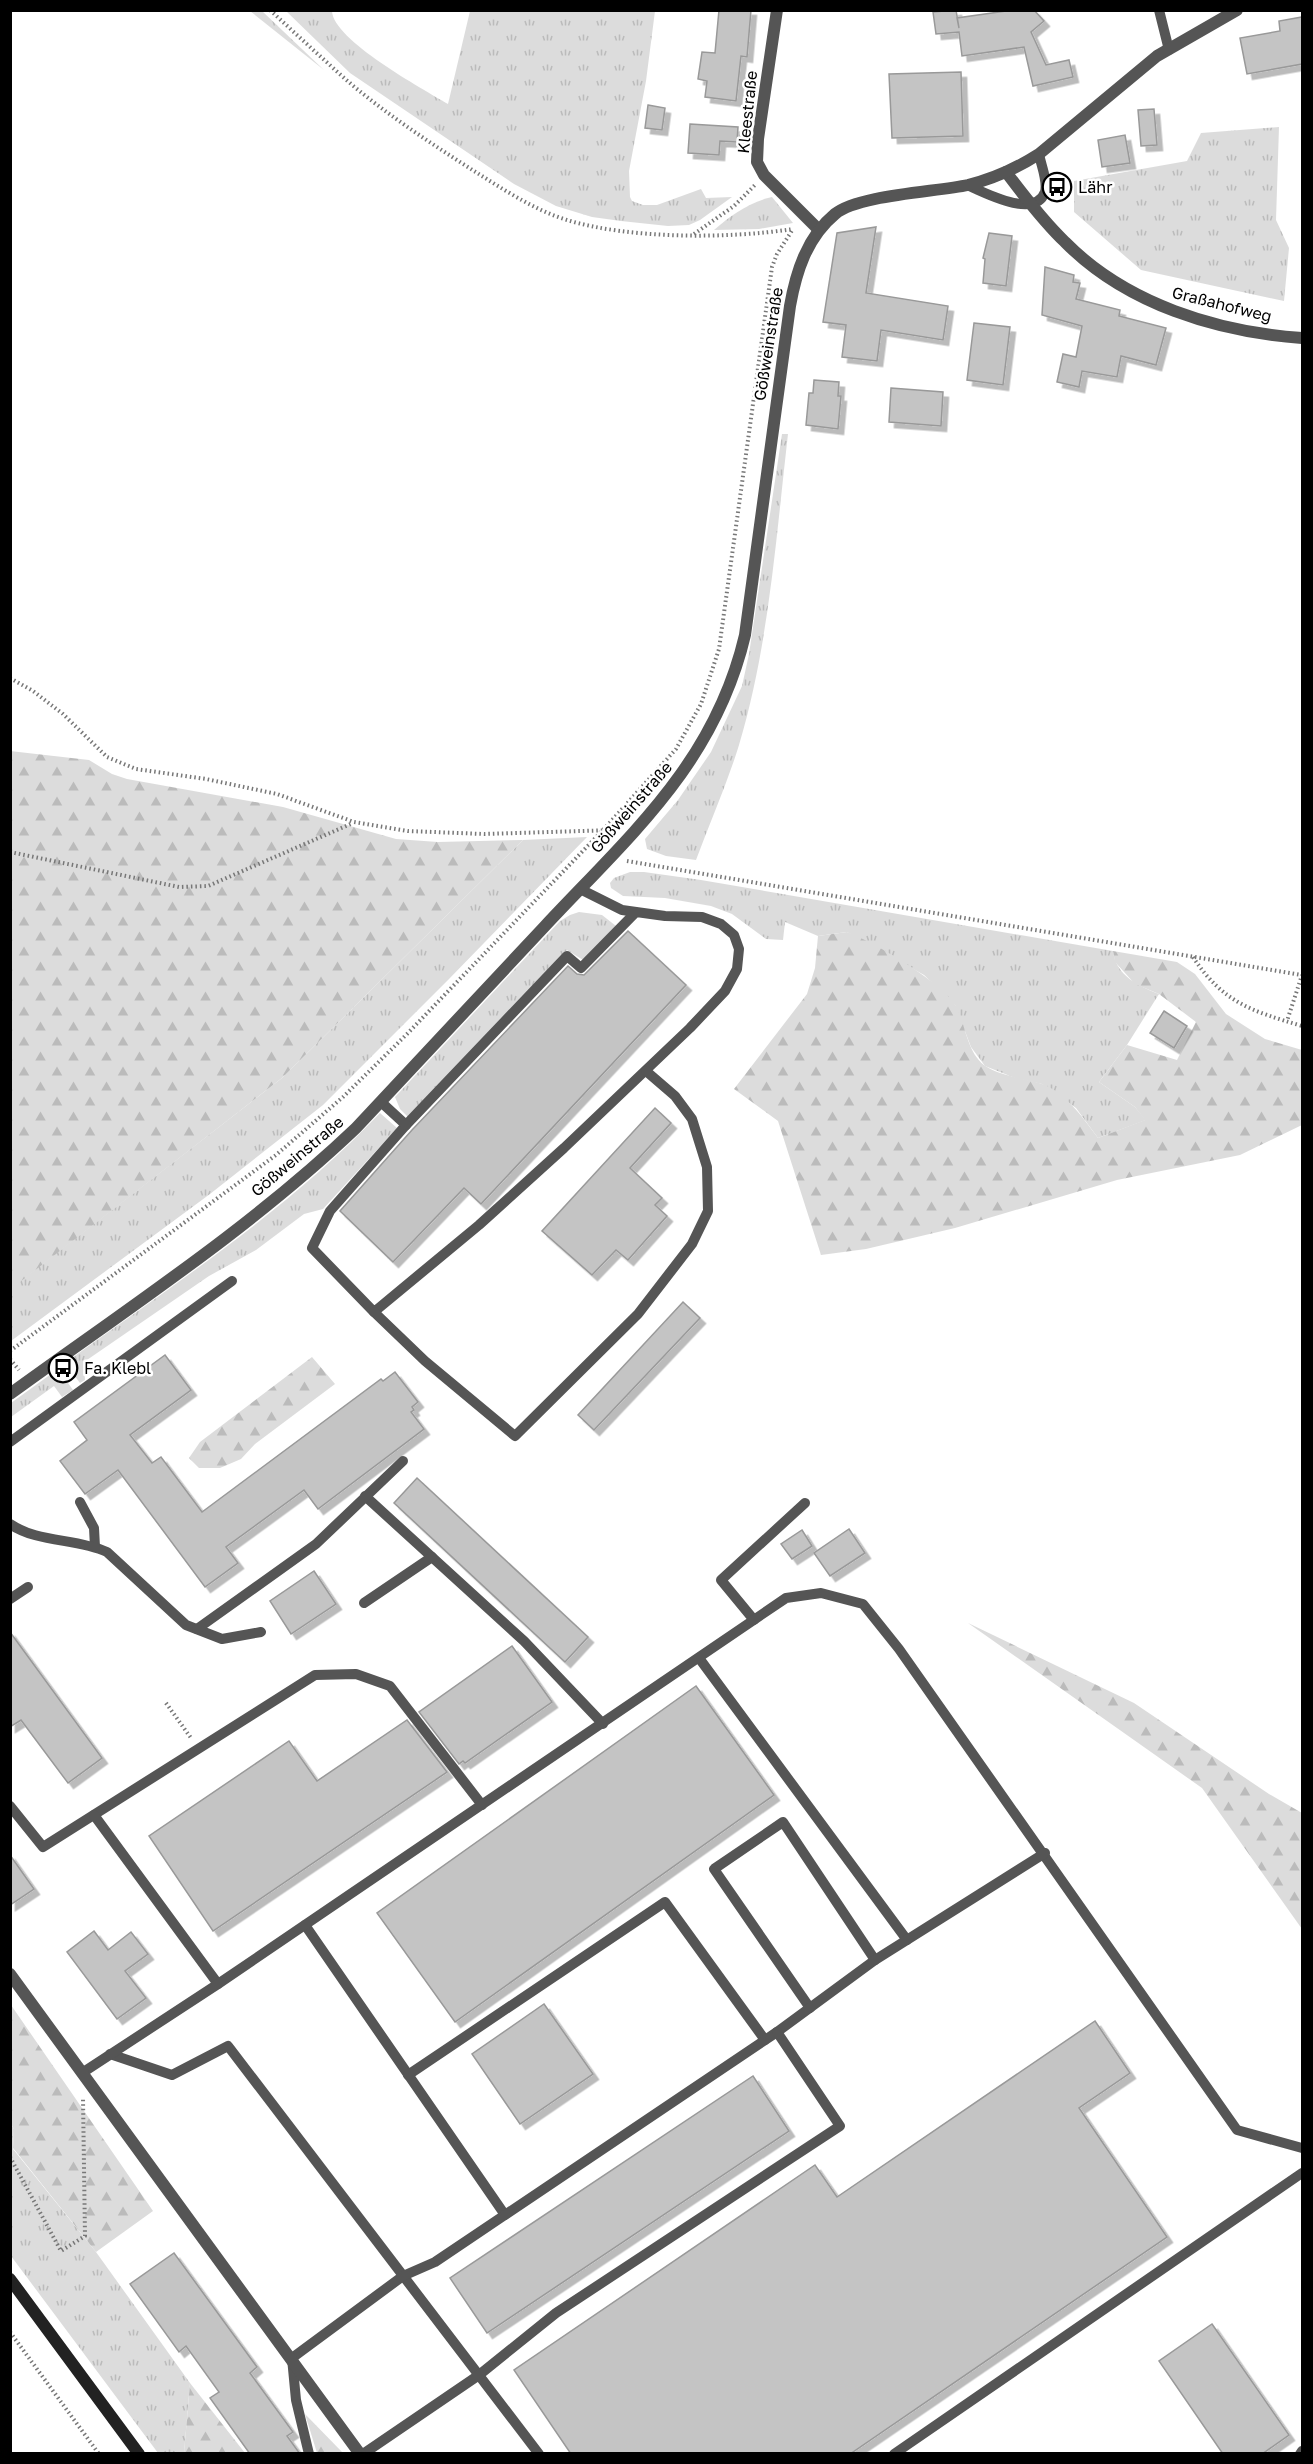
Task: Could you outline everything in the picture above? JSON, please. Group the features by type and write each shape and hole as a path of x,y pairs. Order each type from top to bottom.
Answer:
{"main road":[{"path":"10,2278 139,2454"}],"street":[{"name":"Kleestraße","path":"777,10 757,148 757,162 764,175 819,230"},
{"name":"Gößweinstraße","path":"10,1394 218,1243 329,1154 381,1102 642,824 689,765 723,704 738,665 746,635 790,306 802,259 819,230 836,213 861,202 967,185 1006,172 1039,154 1157,56 1237,10"},
{"name":"Graßahofweg","path":"1006,172 1030,204 1065,243 1092,265 1134,293 1173,312 1233,328 1302,338"},
{"path":"10,1974 362,2454"}],"lane":[{"path":"1159,10 1168,50"},
{"path":"967,185 1002,200 1017,204 1030,204 1040,199 1044,192 1044,176 1039,154"},
{"path":"374,1312 479,1226 645,1071 725,991 737,969 739,950 734,934 721,924 702,917 622,910 580,889"},
{"path":"636,912 581,968 567,956 406,1125 330,1210 312,1248 374,1312 426,1361 515,1436 638,1314 692,1244 708,1211 707,1167 692,1119 675,1096 645,1071"},
{"path":"381,1102 406,1125"},
{"path":"10,1442 232,1281"},
{"path":"197,1629 316,1544 403,1461"},
{"path":"365,1496 524,1641 603,1724"},
{"path":"80,1502 94,1528 95,1547"},
{"path":"754,1620 721,1580 805,1503"},
{"path":"10,1524 19,1530 95,1547 106,1552 186,1625 222,1639 261,1632"},
{"path":"364,1603 432,1557"},
{"path":"10,1599 27,1587"},
{"path":"82,2073 218,1984 786,1598 821,1593 863,1604 899,1649 1237,2130 1302,2148"},
{"path":"699,1658 907,1940"},
{"path":"10,1806 43,1847 315,1675 356,1674 390,1686 482,1805"},
{"path":"94,1815 218,1984"},
{"path":"810,2008 714,1869 783,1822 875,1960"},
{"path":"309,2454 296,2400 291,2358 404,2276 435,2262 777,2032 875,1960 1044,1853"},
{"path":"408,2075 665,1902 765,2040"},
{"path":"305,1925 505,2215"},
{"path":"362,2454 479,2375 556,2313 840,2126 777,2032"},
{"path":"110,2054 172,2075 228,2046 539,2454"},
{"path":"894,2454 1302,2173"}],"path":[{"path":"10,1351 293,1141 343,1097 407,1034 604,829 676,749 701,704 719,649 772,267 777,254 793,229 760,234 633,233 567,220 506,191 447,153 368,97 270,10"},
{"path":"693,234 734,206 764,175"},
{"path":"10,678 33,691 63,714 107,757 136,769 207,779 277,794 354,822 408,831 450,834 604,829"},
{"path":"10,852 179,887 207,886 354,822"},
{"path":"608,858 1302,975 1287,1021"},
{"path":"1193,957 1221,993 1242,1006 1302,1026"},
{"path":"10,1359 19,1371"},
{"path":"166,1703 198,1749"},
{"path":"10,2157 61,2251 85,2236 82,2073"},
{"path":"10,2332 99,2454"}],"green space":[{"path":"250,11 262,11 324,70"},
{"path":"286,11 332,11 336,23 363,49 401,76 448,104 470,11 655,11 646,81 629,171 630,197 632,201 643,205 657,205 701,189 706,198 732,197 700,220 689,225 668,226 592,217 556,206 514,184 350,73"},
{"path":"1279,127 1276,220 1289,248 1284,301 1141,270 1074,212 1074,181 1187,161 1201,133"},
{"path":"772,197 793,223 759,229 714,230 741,210"},
{"path":"782,434 788,434 765,630 739,745 696,860 666,856 647,849 645,839 678,800 711,752 742,686 749,654"},
{"path":"10,751 89,760 112,774 127,779 283,807 396,839 438,842 523,840 282,1078 11,1289"},
{"path":"587,837 323,1105 210,1194 11,1341 10,1289 282,1078 523,840"},
{"path":"630,872 701,880 1113,951 1119,967 1130,979 1159,994 1127,1045 1099,1082 1135,1107 1146,1120 1098,1138 1076,1108 1042,1084 1015,1078 985,1066 971,1047 955,1005 924,975 847,932 818,936 785,922 783,940 766,939 732,914 711,906 665,898 623,896 611,888 610,883 614,878"},
{"path":"579,912 602,915 616,926 583,960 567,950 408,1117 400,1109 395,1097 560,921"},
{"path":"847,932 873,944 906,964 948,996 956,1006 971,1047 980,1062 999,1073 1039,1083 1057,1092 1073,1106 1098,1138 1145,1120 1135,1107 1099,1082 1127,1045 1177,1060 1196,1022 1159,994 1135,984 1115,962 1113,951 1177,962 1195,974 1226,1014 1265,1039 1302,1050 1302,1125 1240,1155 1117,1180 955,1228 866,1249 821,1255 778,1121 734,1089 807,994 815,968 818,936"},
{"path":"380,1113 397,1128 323,1209 304,1214 256,1250 209,1276 84,1362 85,1380 80,1383 65,1363 188,1275 268,1214 307,1182"},
{"path":"312,1357 335,1384 255,1444 241,1459 220,1468 199,1468 189,1458 200,1442"},
{"path":"58,1369 73,1390 62,1397 54,1386 11,1417 11,1403"},
{"path":"968,1623 1134,1703 1269,1794 1302,1813 1302,1929 1202,1788"},
{"path":"11,2005 153,2211 96,2252 13,2148 14,2129 10,2122"},
{"path":"10,2122 14,2129 13,2149 96,2252 190,2383 184,2453 158,2453 11,2256"},
{"path":"190,2383 245,2453 184,2453"},
{"path":"305,2414 343,2453 317,2453"}],"building":[{"path":"719,10 751,10 747,57 741,56 736,101 705,97 707,81 698,79 702,52 715,53"},
{"path":"956,10 957,18 1013,10 1034,10 1044,21 1031,32 1046,65 1069,60 1073,77 1033,86 1024,47 962,56 959,32 936,34 933,12"},
{"path":"1302,17 1302,64 1247,74 1240,38 1280,31 1279,21"},
{"path":"961,72 963,136 892,138 889,74"},
{"path":"648,105 665,108 662,130 645,128"},
{"path":"1154,109 1157,145 1141,146 1138,110"},
{"path":"690,124 738,127 737,142 720,141 719,155 688,153"},
{"path":"1125,135 1130,163 1102,167 1098,140"},
{"path":"876,227 866,293 948,306 943,340 881,330 877,361 842,357 846,325 823,322 837,233"},
{"path":"989,233 1012,236 1006,286 983,283 985,259 983,258"},
{"path":"1045,267 1074,275 1073,282 1080,283 1076,299 1120,310 1119,316 1166,328 1156,365 1121,356 1117,377 1082,371 1079,387 1057,382 1063,354 1076,357 1082,326 1042,315"},
{"path":"974,323 1010,327 1003,385 967,380"},
{"path":"814,380 839,382 838,396 841,396 838,429 806,425 809,393 813,393"},
{"path":"891,388 943,392 941,426 889,422"},
{"path":"628,931 686,985 481,1204 464,1188 393,1262 340,1211 412,1130 568,966 577,974 584,975"},
{"path":"1164,1011 1187,1026 1174,1048 1150,1033"},
{"path":"655,1108 671,1123 630,1168 662,1198 655,1205 667,1216 628,1260 616,1250 592,1275 542,1231"},
{"path":"683,1302 700,1318 594,1430 578,1415"},
{"path":"165,1355 191,1390 130,1435 152,1463 161,1457 202,1512 381,1379 383,1381 395,1372 418,1402 412,1407 414,1410 411,1412 424,1429 318,1509 304,1490 226,1547 238,1563 205,1587 118,1470 85,1494 60,1461 87,1440 74,1422"},
{"path":"417,1478 588,1637 565,1662 394,1503"},
{"path":"849,1529 865,1553 830,1576 814,1553"},
{"path":"802,1530 812,1546 792,1559 781,1544"},
{"path":"314,1571 336,1604 291,1634 270,1601"},
{"path":"10,1632 102,1758 68,1783 21,1720 10,1727"},
{"path":"512,1646 552,1702 465,1763 463,1761 459,1764 419,1712"},
{"path":"696,1686 774,1795 455,2022 377,1913"},
{"path":"407,1720 447,1772 213,1931 149,1836 289,1741 317,1781"},
{"path":"10,1855 34,1889 10,1905"},
{"path":"94,1931 108,1950 131,1932 148,1954 125,1971 146,1998 117,2019 67,1952"},
{"path":"544,2004 593,2074 520,2124 472,2054"},
{"path":"1095,2021 1130,2073 1079,2108 1167,2237 850,2454 571,2454 514,2370 815,2165 837,2197"},
{"path":"753,2076 789,2131 487,2333 450,2278"},
{"path":"174,2253 257,2367 250,2373 293,2432 287,2436 300,2454 250,2454 210,2398 219,2392 186,2346 179,2352 130,2284"},
{"path":"1212,2324 1289,2435 1262,2454 1223,2454 1159,2361"}],"place":[{"name":"Lähr","path":"1057,187"},
{"name":"Fa. Klebl","path":"63,1368"}]}
